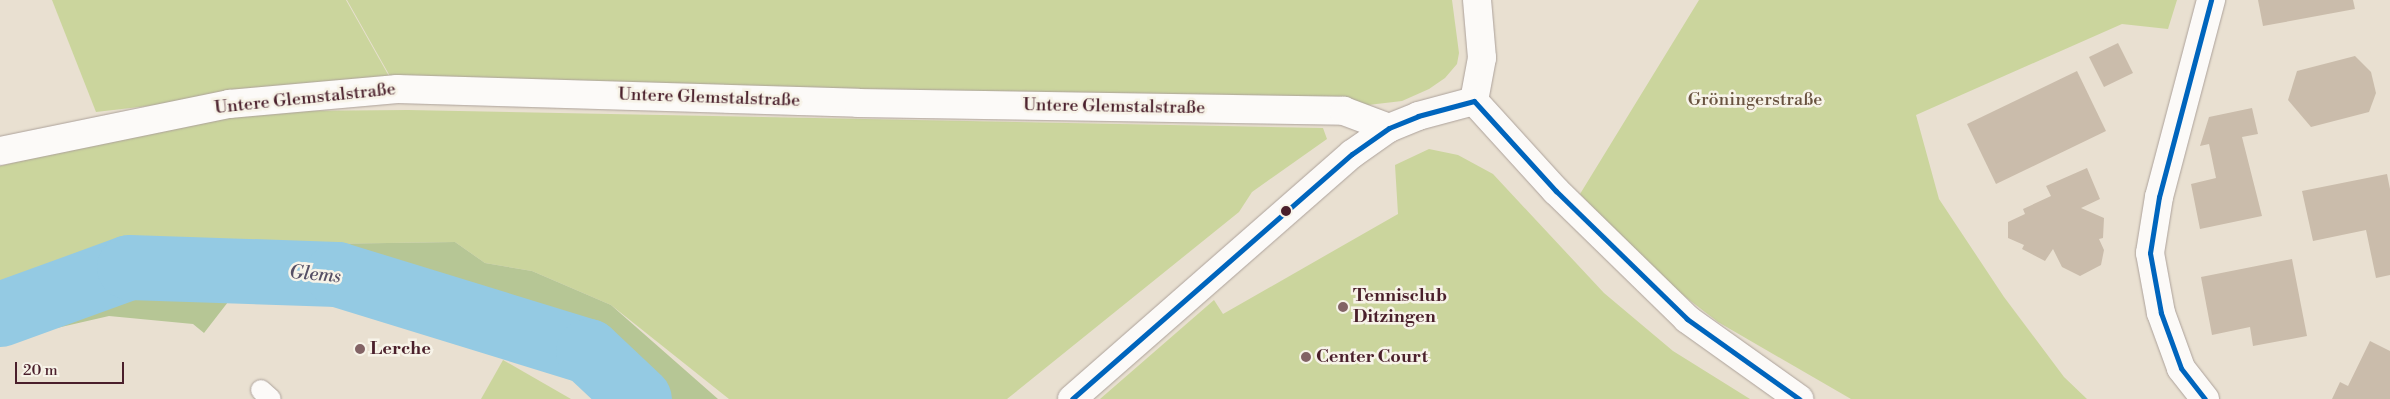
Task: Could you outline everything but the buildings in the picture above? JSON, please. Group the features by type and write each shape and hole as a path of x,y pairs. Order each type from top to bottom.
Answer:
{"street":[{"path":"1474,101 1482,58 1476,0"},
{"path":"2205,399 2181,368 2174,350 2161,313 2150,253 2159,197 2211,0"},
{"name":"Untere Glemstalstraße","path":"0,152 229,104 397,89 858,103 1344,110 1389,128"},
{"path":"1072,399 1258,234 1352,154 1389,128 1418,116 1474,101"},
{"path":"1474,101 1556,191 1687,319 1799,399"}],"green space":[{"path":"52,0 346,0 390,78 96,112"},
{"path":"347,0 1452,0 1459,53 1457,64 1445,78 1429,89 1402,101 1368,105 1326,100 588,86 391,78"},
{"name":"Gröningerstraße","path":"1699,0 2177,0 2168,29 2122,24 1916,115 1939,199 2004,297 2064,377 2087,399 1851,399 1718,322 1666,282 1627,243 1580,194"},
{"path":"408,110 1323,128 1327,139 1252,192 1239,212 1007,399 729,399 611,305 532,271 485,263 455,242 123,247 0,285 0,166 187,121 285,111"},
{"path":"1429,149 1458,155 1493,174 1604,293 1673,351 1750,399 1100,399 1214,300 1223,314 1398,214 1395,165"},
{"path":"455,242 485,263 532,271 611,305 718,399 639,399 588,351 350,278 252,271 204,333 193,324 109,316 0,341 0,285 123,247"},
{"path":"503,360 571,399 481,399"}],"waterway":[{"name":"Glems","path":"0,314 129,267 337,274 588,351 639,399"}],"transit line":[{"path":"2205,399 2181,368 2161,313 2150,253 2159,197 2211,0"},
{"path":"1072,399 1352,154 1389,128 1418,116 1474,101 1556,191 1687,319 1799,399"}],"place":[{"name":"Tennisclub Ditzingen","path":"1343,307"},
{"name":"Lerche","path":"360,349"},
{"name":"Center Court","path":"1306,357"}]}
